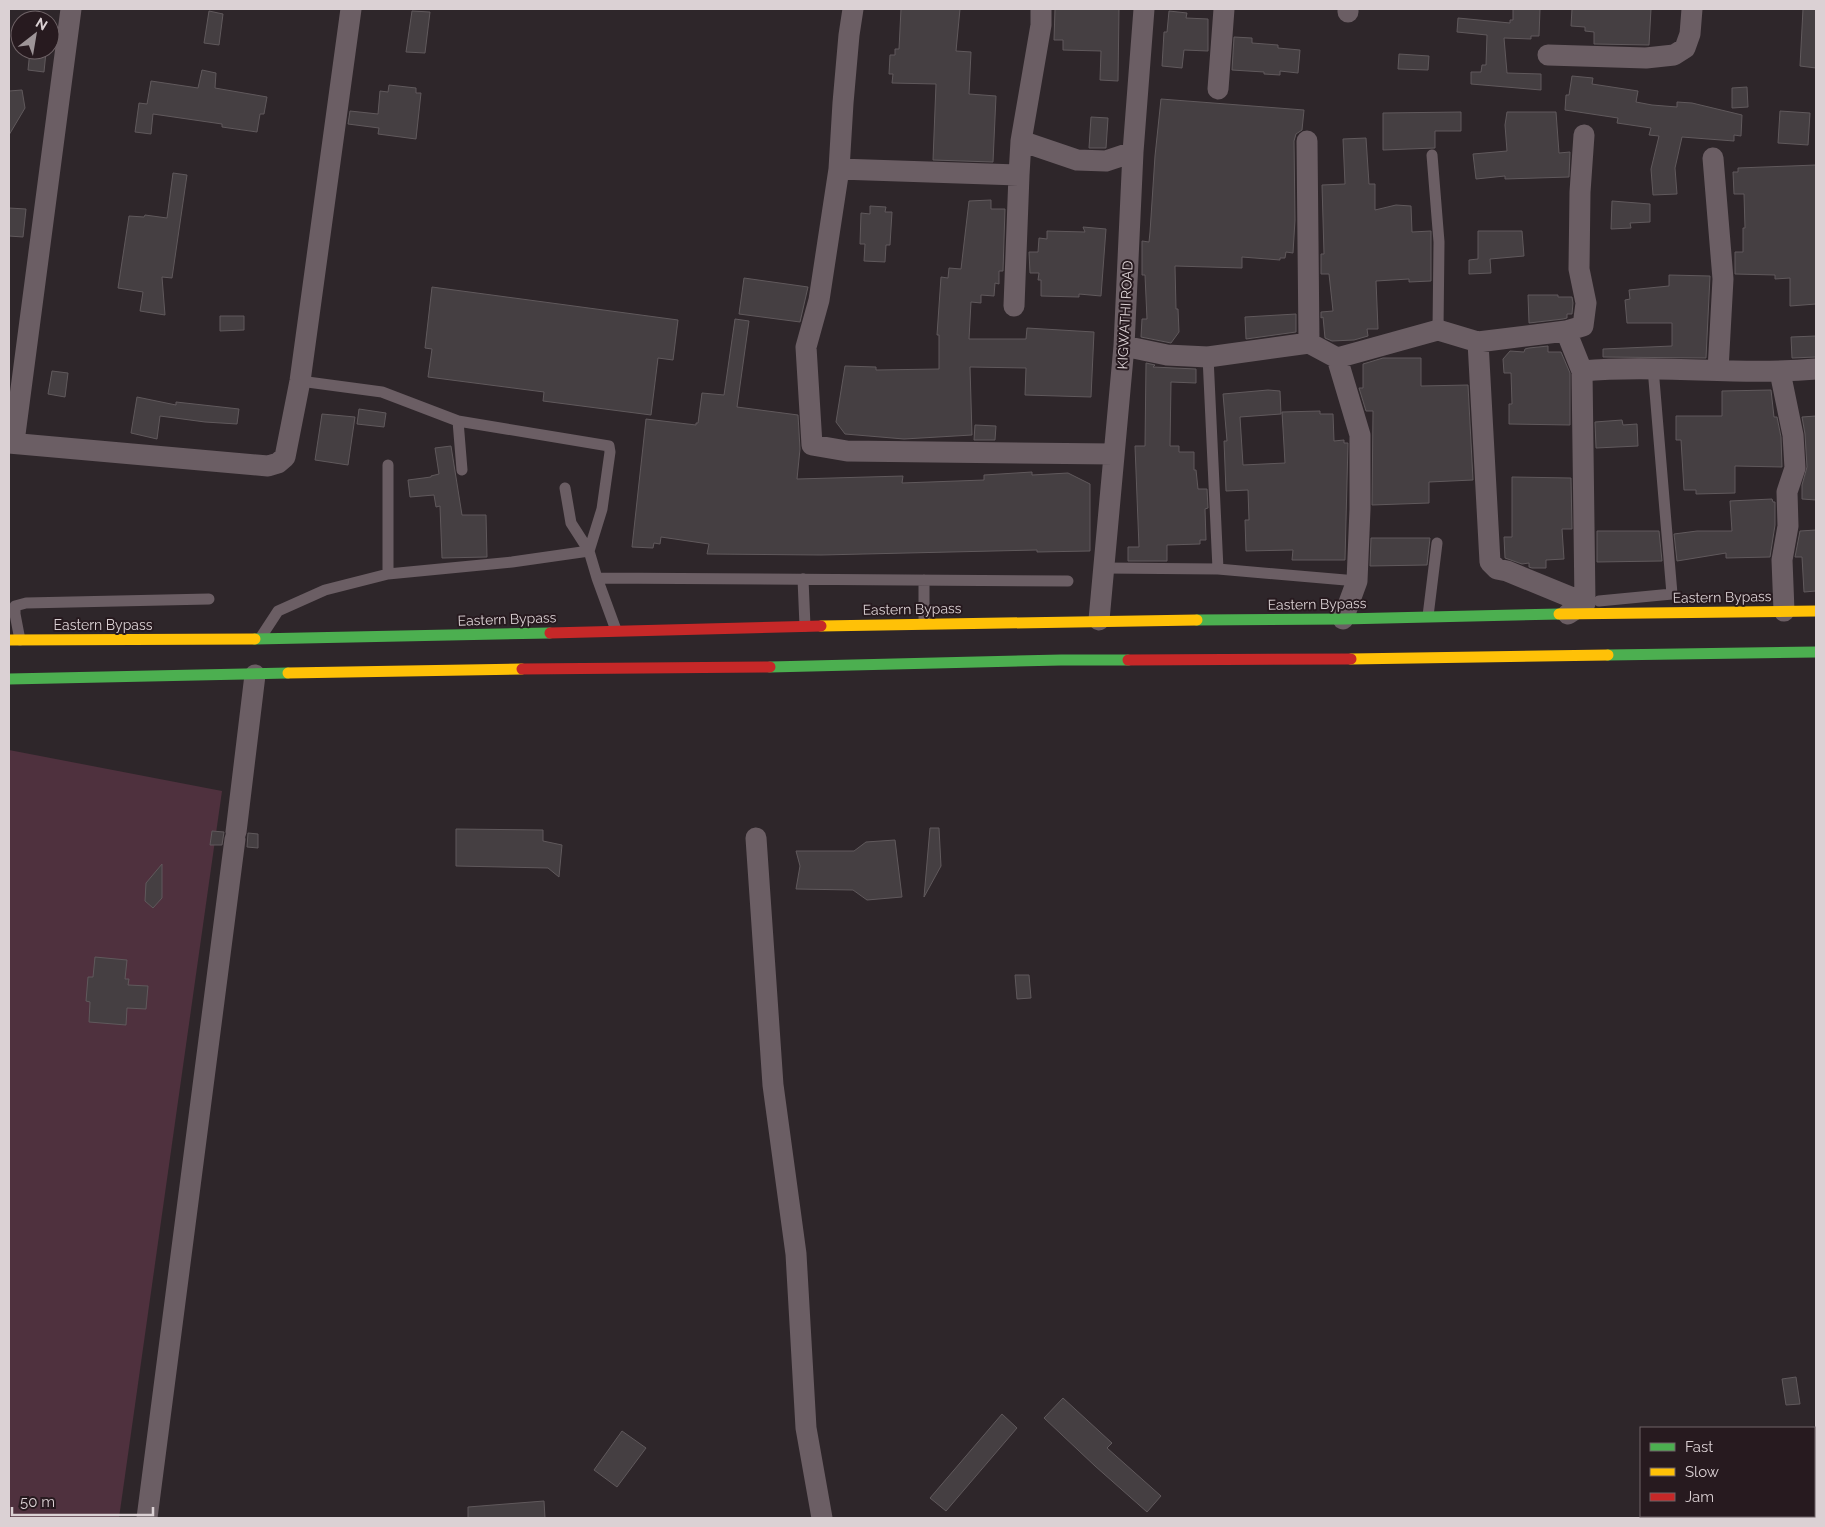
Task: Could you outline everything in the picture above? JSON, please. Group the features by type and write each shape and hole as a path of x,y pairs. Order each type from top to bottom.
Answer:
{"main road":[{"name":"Eastern Bypass","path":"14,640 324,640 805,626 1099,620 1343,619 1576,608 1816,611"},
{"path":"9,679 559,668 742,668 1061,660 1301,660 1816,652"}],"street":[{"path":"71,9 11,442 268,466 278,463 284,456 300,382 351,9"},
{"path":"853,9 844,93 839,169 819,300 806,346 812,445 847,451 1114,454"},
{"path":"1014,306 1018,175 1041,25 1041,9"},
{"name":"KIGWATHI ROAD","path":"1099,620 1124,346 1134,152 1144,9"},
{"path":"1218,89 1224,9"},
{"path":"1548,55 1646,58 1674,55 1685,48 1690,34 1692,9"},
{"path":"1124,346 1167,355 1208,357 1309,343 1338,358 1438,330 1478,342 1566,331 1583,326 1586,303 1579,270 1580,192 1584,135"},
{"path":"1022,141 1077,160 1106,161 1134,152"},
{"path":"1307,141 1309,343"},
{"path":"1713,158 1723,280 1718,370"},
{"path":"839,169 1018,175"},
{"path":"1478,342 1490,562 1497,569 1507,571 1576,608 1582,371 1566,331"},
{"path":"1338,358 1360,435 1360,510 1356,581 1343,619"},
{"path":"1582,371 1609,368 1780,372 1816,369"},
{"path":"1780,372 1793,435 1795,468 1787,492 1788,526 1782,560 1784,611"},
{"path":"147,1518 236,836 255,675"},
{"path":"756,838 773,1085 796,1254 806,1428 822,1518"}],"lane":[{"path":"1432,155 1439,242 1438,330"},
{"path":"1208,357 1218,569"},
{"path":"1576,608 1672,594 1653,368"},
{"path":"300,382 382,392 458,422 609,446 610,452 602,509 590,551"},
{"path":"458,422 462,470"},
{"path":"388,464 388,574"},
{"path":"565,488 571,523 590,551 597,578 617,631"},
{"path":"1428,616 1437,543"},
{"path":"260,639 278,611 325,590 388,574 512,562 590,551"},
{"path":"1104,568 1218,569 1356,581"},
{"path":"597,578 1068,581"},
{"path":"803,579 805,626"},
{"path":"924,580 924,624"},
{"path":"14,640 15,606 26,603 209,599"}],"shaded area":[{"path":"9,750 222,791 119,1518 9,1518"}],"building":[{"path":"901,9 960,9 956,51 971,52 969,94 996,96 993,162 933,160 936,84 892,83 893,74 889,74 890,55 895,55 895,49 899,49"},
{"path":"1055,9 1119,9 1118,81 1100,80 1101,51 1063,50 1063,40 1054,40"},
{"path":"1513,9 1540,9 1539,36 1531,36 1531,39 1504,38 1507,73 1541,74 1541,90 1471,84 1471,72 1481,72 1482,65 1486,65 1487,35 1457,32 1458,18 1510,23 1510,20 1513,20"},
{"path":"1572,9 1651,9 1649,45 1594,44 1594,32 1585,31 1585,27 1571,26"},
{"path":"1803,9 1816,9 1816,68 1800,66"},
{"path":"209,11 223,14 219,45 204,43"},
{"path":"412,11 430,12 425,53 406,52"},
{"path":"1169,11 1187,13 1186,18 1208,19 1208,51 1184,50 1182,68 1162,66 1164,32 1167,32"},
{"path":"1234,37 1252,38 1252,43 1278,45 1278,48 1300,50 1298,73 1280,71 1280,75 1232,70"},
{"path":"1399,54 1429,56 1428,70 1398,69"},
{"path":"29,60 45,60 44,72 28,70"},
{"path":"202,70 216,73 215,88 267,97 264,114 260,114 257,132 222,127 222,124 153,114 151,134 135,132 139,103 147,104 151,81 198,88"},
{"path":"1572,76 1593,78 1592,84 1638,91 1636,102 1677,107 1677,102 1692,103 1742,115 1741,136 1734,135 1734,141 1682,137 1675,168 1677,194 1653,195 1651,169 1659,136 1649,135 1651,128 1617,123 1618,118 1565,110 1566,95 1569,95"},
{"path":"389,85 416,88 416,93 421,93 416,139 378,134 379,128 348,124 350,111 378,114 380,91 388,92"},
{"path":"1747,87 1748,107 1732,108 1732,88"},
{"path":"22,90 25,108 9,135 9,91"},
{"path":"1161,99 1304,110 1302,130 1296,134 1294,141 1295,220 1293,253 1286,252 1285,258 1280,258 1280,260 1242,257 1242,268 1175,266 1176,309 1178,309 1179,332 1171,343 1141,337 1142,319 1147,319 1145,275 1142,275 1142,241 1149,242"},
{"path":"1780,111 1810,113 1808,145 1778,143"},
{"path":"1461,112 1461,131 1435,131 1435,148 1383,150 1383,113"},
{"path":"1507,112 1556,112 1559,153 1570,152 1569,177 1505,179 1505,176 1476,179 1473,154 1507,151 1505,125"},
{"path":"1091,117 1108,118 1106,148 1089,148"},
{"path":"1366,138 1369,184 1375,184 1375,210 1396,205 1411,206 1412,232 1431,231 1431,281 1409,282 1409,279 1376,281 1378,329 1367,329 1368,336 1354,340 1332,341 1325,338 1323,317 1321,318 1321,312 1333,311 1329,274 1321,274 1321,254 1324,254 1322,185 1345,184 1343,139"},
{"path":"1816,165 1816,304 1790,306 1790,278 1775,279 1775,275 1735,274 1735,252 1743,252 1743,228 1745,228 1744,194 1734,194 1733,172 1738,172 1738,168"},
{"path":"173,173 187,175 172,278 162,277 165,315 140,311 143,292 118,288 129,216 144,217 145,215 167,218"},
{"path":"991,200 991,209 1005,209 1003,271 999,271 999,284 995,283 994,296 981,295 981,303 971,302 969,339 1026,339 1027,328 1094,332 1091,397 1025,395 1026,368 970,367 972,435 904,439 845,434 836,422 845,366 876,367 876,370 939,369 939,335 937,335 941,277 948,278 949,268 961,269 969,201"},
{"path":"1612,201 1650,204 1650,222 1630,223 1631,228 1611,229"},
{"path":"870,206 886,207 885,212 892,212 890,245 886,245 885,262 864,261 865,244 860,244 861,213 870,214"},
{"path":"9,208 26,209 23,237 9,236"},
{"path":"1083,227 1106,229 1101,296 1079,294 1079,297 1041,296 1041,280 1038,280 1039,273 1030,273 1029,252 1038,252 1039,238 1047,239 1047,231 1085,232"},
{"path":"1478,231 1522,231 1524,256 1490,259 1491,273 1469,274 1469,260 1478,259"},
{"path":"1669,275 1710,276 1706,358 1603,357 1603,349 1672,346 1672,323 1627,323 1625,300 1630,299 1629,290 1669,286"},
{"path":"744,278 808,287 800,322 739,314"},
{"path":"432,287 678,320 673,360 658,358 651,415 543,401 544,392 428,377 432,349 425,348"},
{"path":"1528,295 1572,297 1572,314 1567,314 1567,318 1563,319 1529,323"},
{"path":"1296,314 1296,332 1246,339 1245,317"},
{"path":"220,316 244,316 244,330 220,331"},
{"path":"735,319 749,321 737,407 798,415 800,449 797,479 903,476 902,483 984,480 984,475 1032,472 1032,475 1068,473 1090,484 1090,551 1037,552 1037,550 821,555 707,554 709,544 661,537 660,544 654,543 653,548 632,547 646,419 696,425 698,423 702,393 724,395"},
{"path":"1816,336 1816,357 1792,358 1791,337"},
{"path":"1548,346 1548,352 1561,352 1570,373 1570,425 1509,424 1509,404 1512,404 1511,373 1504,373 1503,359 1510,351 1524,352 1525,349 1529,348"},
{"path":"1383,358 1421,358 1421,386 1468,385 1473,480 1429,482 1429,503 1372,505 1373,411 1366,411 1359,388 1363,388 1363,364"},
{"path":"1146,363 1155,365 1153,367 1196,369 1196,383 1171,382 1170,446 1179,446 1179,452 1194,452 1194,470 1196,470 1198,489 1207,489 1208,508 1205,509 1206,540 1200,540 1200,544 1167,545 1167,561 1128,561 1128,547 1139,547 1135,446 1145,446"},
{"path":"52,371 68,373 65,397 48,394"},
{"path":"1268,390 1280,391 1281,414 1240,417 1243,465 1285,463 1282,412 1320,411 1320,414 1333,414 1334,441 1344,440 1344,443 1348,443 1345,560 1292,560 1293,550 1246,551 1245,520 1249,520 1248,490 1226,491 1224,441 1227,441 1223,394"},
{"path":"1771,390 1774,417 1777,417 1781,437 1782,467 1735,466 1735,493 1696,494 1696,490 1684,490 1681,440 1676,440 1676,416 1722,416 1722,391"},
{"path":"137,397 176,405 176,402 239,409 237,424 160,416 157,439 131,433"},
{"path":"359,409 386,413 384,427 357,424"},
{"path":"322,414 355,417 348,465 315,460"},
{"path":"1816,416 1816,500 1802,499 1802,485 1807,467 1802,417"},
{"path":"1622,420 1623,425 1637,424 1638,446 1596,448 1595,422"},
{"path":"975,425 996,426 995,440 974,440"},
{"path":"451,446 462,515 486,515 487,557 442,558 440,506 436,507 434,495 410,497 408,480 439,474 435,448"},
{"path":"1512,477 1571,478 1572,529 1562,529 1564,559 1546,560 1546,568 1532,568 1529,567 1529,563 1522,564 1505,558 1504,537 1512,537"},
{"path":"1772,499 1775,502 1775,525 1770,557 1726,558 1726,553 1677,561 1674,534 1697,531 1732,531 1730,501"},
{"path":"1816,530 1816,591 1804,592 1802,557 1795,557 1800,531"},
{"path":"1597,531 1659,531 1662,561 1597,562"},
{"path":"1371,538 1430,538 1427,565 1370,566"},
{"path":"930,828 939,828 941,866 924,897"},
{"path":"456,829 543,830 543,841 562,845 559,877 548,868 456,866"},
{"path":"212,831 224,832 222,845 210,845"},
{"path":"248,833 258,834 258,848 247,847"},
{"path":"895,840 902,897 867,900 853,890 796,889 800,866 796,851 854,851 866,842"},
{"path":"162,864 162,898 153,908 145,901 146,883"},
{"path":"95,957 127,960 125,979 129,979 128,985 148,986 146,1009 127,1008 126,1025 89,1022 90,1002 86,1001 88,977 93,977"},
{"path":"1015,975 1029,975 1031,998 1017,999"},
{"path":"1796,1377 1800,1404 1786,1405 1782,1379"},
{"path":"1063,1398 1112,1443 1107,1448 1161,1496 1147,1512 1044,1418"},
{"path":"1002,1414 1017,1428 946,1511 930,1498"},
{"path":"622,1431 646,1448 617,1487 594,1470"},
{"path":"544,1501 545,1518 468,1518 468,1507"}],"traffic: fast":[{"path":"1197,620 1559,614"},
{"path":"255,639 550,633"},
{"path":"1608,655 1816,652"},
{"path":"770,667 1128,660"},
{"path":"9,679 288,673"}],"traffic: slow":[{"path":"1559,614 1816,611"},
{"path":"821,626 1197,620"},
{"path":"9,640 255,639"},
{"path":"1351,659 1608,655"},
{"path":"288,673 522,669"}],"traffic: jam":[{"path":"550,633 821,626"},
{"path":"1128,660 1351,659"},
{"path":"522,669 770,667"}]}
